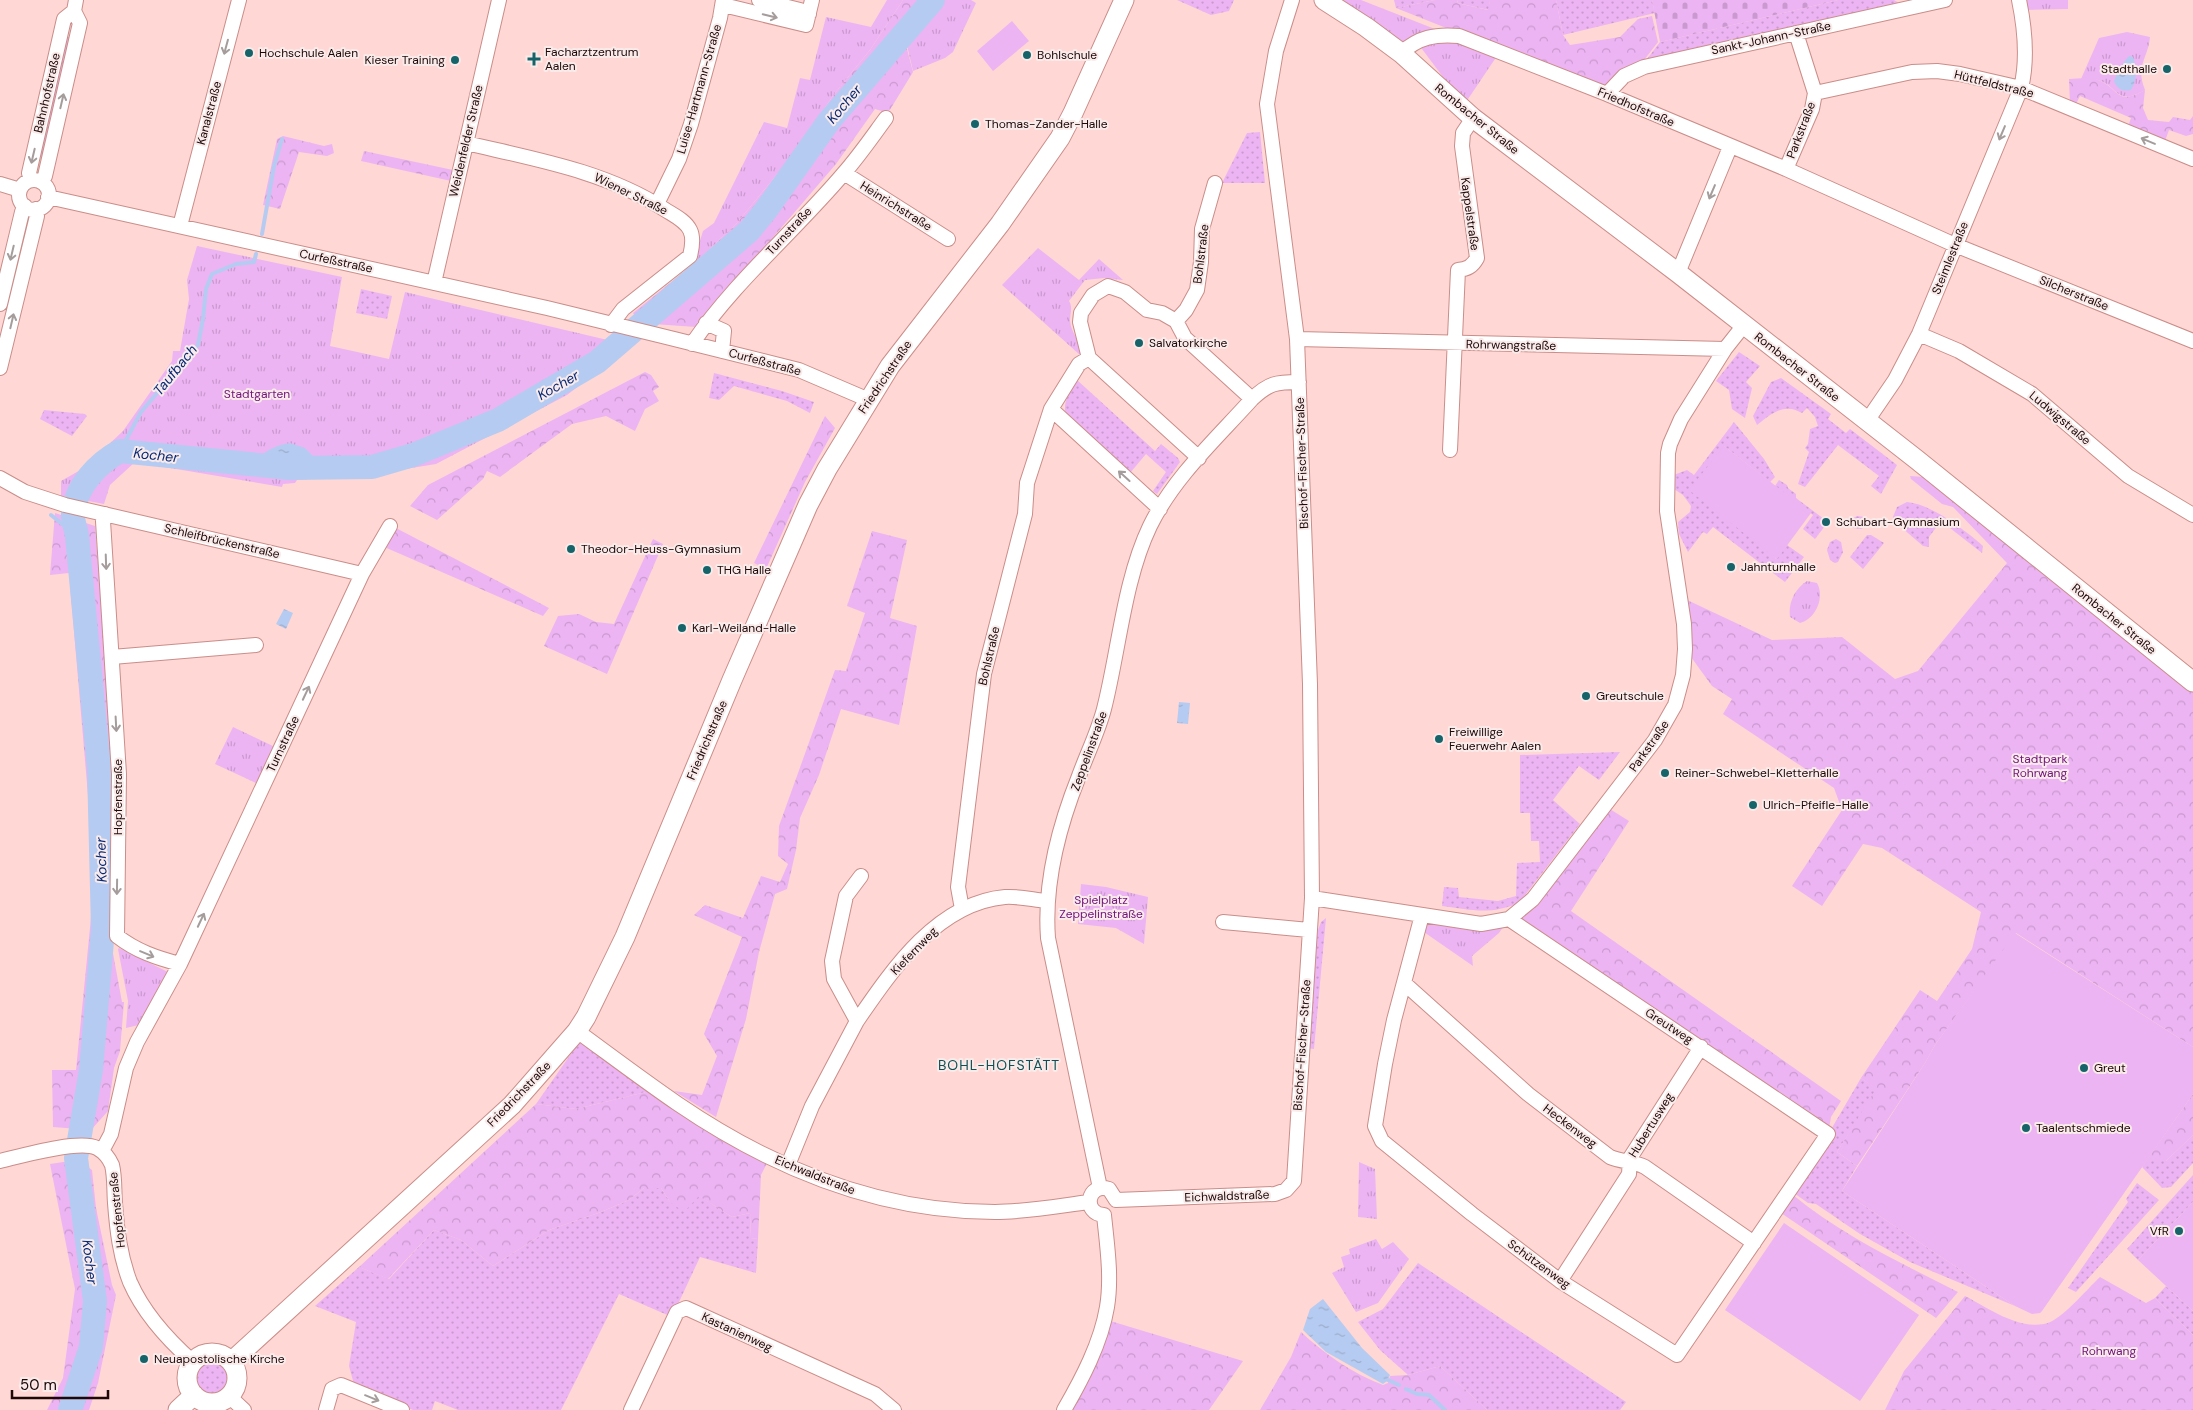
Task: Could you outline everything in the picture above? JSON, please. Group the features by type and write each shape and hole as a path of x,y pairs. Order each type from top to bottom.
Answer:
{"main road":[{"name":"Friedrichstraße","path":"1100,50 1111,0"},
{"name":"Friedrichstraße","path":"231,1362 512,1105 577,1031 586,1017 625,937 808,506 827,469 890,366 1000,224 1060,138 1074,114 1100,50 1124,0"},
{"path":"1324,0 1366,27 1401,53"},
{"name":"Rombacher Straße","path":"1401,53 1473,118 1678,273 1867,421 2193,682"},
{"path":"213,1353 223,1356 231,1362 236,1370 237,1380 235,1389 229,1396 220,1402 209,1403 194,1395 188,1380 188,1371 193,1362 200,1356 213,1353"},
{"path":"178,1410 194,1395"}],"street":[{"name":"Kanalstraße","path":"180,226 239,0"},
{"name":"Weidenfelder Straße","path":"434,283 499,0"},
{"path":"759,0 809,14"},
{"path":"723,2 806,25 812,0"},
{"name":"Bischof-Fischer-Straße","path":"1292,0 1276,51 1268,104 1297,338 1310,684 1312,898 1296,1159"},
{"name":"Sankt-Johann-Straße","path":"1607,94 1624,76 1644,66 1945,0"},
{"name":"Steimlestraße","path":"1867,421 1895,380 1919,334 2021,88 2026,47 2019,0"},
{"name":"Luise-Hartmann-Straße","path":"657,204 679,159 691,124 723,2"},
{"name":"Bahnhofstraße","path":"48,197 48,188 36,181 29,173 64,19 75,5"},
{"name":"Parkstraße","path":"1786,169 1812,108 1815,93 1796,33"},
{"name":"Friedhofstraße","path":"1401,53 1411,44 1427,37 1441,34 1459,36 1607,94 1786,169 1955,244"},
{"name":"Hüttfeldstraße","path":"1815,93 1912,72 1937,71 1960,74 2021,88 2193,159"},
{"name":"Turnstraße","path":"692,344 706,323 844,173 886,118"},
{"name":"Kappelstraße","path":"1450,450 1453,344 1458,270 1467,269 1474,265 1476,258 1462,146 1463,133 1473,118"},
{"name":"Wiener Straße","path":"466,143 602,178 657,204 682,220 691,231 693,245 690,256 623,309 616,326"},
{"path":"1678,273 1730,147"},
{"name":"Heinrichstraße","path":"844,173 948,239"},
{"path":"0,368 34,225 31,208 20,199 20,190 24,184 36,181"},
{"name":"Bohlstraße","path":"1176,322 1186,310 1197,290 1201,262 1202,229 1215,183"},
{"path":"0,184 20,190"},
{"path":"0,304 22,212 45,204 48,197"},
{"name":"Curfeßstraße","path":"48,197 547,308 658,335 799,370 869,400"},
{"name":"Silcherstraße","path":"1955,244 2193,342"},
{"path":"1199,458 1089,358 1080,322 1081,313 1093,295 1108,286 1125,292 1147,310 1162,313 1176,322 1184,338 1252,399"},
{"path":"706,323 724,331 722,351"},
{"name":"Parkstraße","path":"1312,898 1481,924 1509,919 1533,899 1655,740 1675,704 1683,675 1685,649 1684,624 1667,512 1668,453 1681,419 1725,349 1744,325"},
{"name":"Ludwigstraße","path":"1919,334 1959,351 2032,394 2128,476 2193,515"},
{"name":"Rohrwangstraße","path":"1297,338 1453,344 1725,349"},
{"name":"Bohlstraße","path":"962,909 958,887 984,674 1025,514 1027,483 1051,409 1079,364 1089,358"},
{"name":"Zeppelinstraße","path":"1100,1188 1048,938 1047,901 1062,828 1104,710 1136,564 1150,526 1180,479 1252,399 1263,389 1278,382 1299,382"},
{"path":"1051,409 1160,509"},
{"name":"Schleifbrückenstraße","path":"0,478 25,492 83,509 362,574"},
{"name":"Hopfenstraße","path":"105,514 103,521 119,774 117,936 130,946 158,958 180,964"},
{"name":"Turnstraße","path":"180,964 362,574 390,526"},
{"path":"112,657 256,645"},
{"path":"857,1021 834,979 832,961 846,896 861,876"},
{"name":"Kiefernweg","path":"788,1166 812,1106 857,1021 887,980 933,929 962,909 1005,898 1047,901"},
{"name":"Schützenweg","path":"1422,915 1385,1064 1375,1126 1382,1141 1472,1214 1560,1281 1677,1355 1828,1134"},
{"name":"Greutweg","path":"1509,919 1828,1134"},
{"path":"1223,922 1309,930"},
{"path":"0,1161 44,1151 88,1146 102,1151 111,1134 126,1068 137,1042 180,964"},
{"name":"Heckenweg","path":"1404,983 1528,1094 1610,1156 1620,1161 1645,1167 1754,1243"},
{"name":"Eichwaldstraße","path":"577,1031 678,1104 732,1137 788,1166 856,1192 932,1208 966,1211 1017,1212 1089,1202"},
{"name":"Hubertusweg","path":"1560,1281 1629,1174 1629,1162 1701,1047"},
{"name":"Hopfenstraße","path":"102,1151 107,1156 113,1169 120,1248 130,1281 147,1313 160,1330 193,1362"},
{"name":"Eichwaldstraße","path":"1116,1200 1275,1194 1286,1190 1294,1181 1296,1159"},
{"path":"1100,1188 1109,1189 1116,1200 1113,1210 1104,1215 1094,1212 1089,1202 1093,1192 1100,1188"},
{"path":"1064,1410 1088,1366 1107,1308 1109,1282 1104,1215"},
{"name":"Kastanienweg","path":"631,1410 677,1312 686,1308 874,1394 894,1410"},
{"path":"326,1410 332,1389 341,1385 402,1410"},
{"path":"229,1396 244,1410"}],"green space":[{"path":"887,0 903,0 870,50 835,93 787,162 736,224 697,261 695,257 703,231 714,223 764,122 787,128 800,78 810,80 826,17 871,27"},
{"path":"903,0 937,0 904,37 913,72 888,113 875,109 836,164 696,327 639,323 633,313 697,261 736,224 787,162 835,93 870,50"},
{"path":"938,0 971,0 976,3 953,52 945,58 913,71 905,37"},
{"path":"1177,0 1234,0 1229,11 1211,15"},
{"path":"1332,0 1361,0 1440,31 1401,48"},
{"path":"1394,0 1435,0 1396,8"},
{"path":"1435,0 1458,0 1457,3 1488,10 1490,0 1556,0 1563,35 1570,45 1620,37 1638,19 1652,16 1658,42 1641,64 1605,91 1396,8"},
{"path":"1458,0 1490,0 1489,10 1457,3"},
{"path":"1556,0 1652,0 1655,13 1563,35"},
{"path":"1652,0 1838,0 1660,42"},
{"path":"1838,0 1894,0 1899,3 1647,59 1660,42"},
{"path":"2021,0 2068,0 2068,9 2023,10"},
{"path":"1012,21 1029,41 993,71 977,51"},
{"path":"2127,32 2150,37 2141,74 2145,90 2135,95 2122,96 2110,86 2098,80 2081,79 2099,38"},
{"path":"66,38 71,38 44,158 38,156"},
{"path":"1446,38 1497,56 1464,105 1419,45"},
{"path":"2069,79 2095,79 2105,83 2118,94 2128,97 2145,90 2143,108 2148,120 2169,122 2173,117 2190,120 2193,116 2193,134 2186,136 2169,130 2164,144 2127,129 2131,118 2080,96 2075,106 2070,104"},
{"path":"1260,132 1265,183 1222,183 1247,133"},
{"path":"283,136 324,146 332,144 334,153 327,156 299,152 280,209 263,205 277,139"},
{"path":"364,151 453,170 451,181 361,161"},
{"name":"Stadtgarten","path":"197,246 342,277 330,346 389,359 405,292 616,342 624,351 567,395 436,464 374,474 297,480 295,483 283,484 282,487 135,462 110,485 104,504 61,496 61,481 84,468 123,431 172,361 173,351 180,351 189,299 187,280"},
{"path":"1038,248 1079,280 1099,259 1123,280 1104,278 1085,280 1069,301 1071,325 1084,351 1080,355 1002,285"},
{"path":"361,289 392,296 387,319 356,313"},
{"path":"1739,352 1760,366 1746,382 1752,388 1745,418 1732,409 1729,390 1716,381"},
{"path":"645,372 651,375 659,387 653,391 659,401 645,409 635,431 606,416 572,424 500,477 487,471 483,479 437,520 410,506 428,485"},
{"path":"714,373 782,391 814,402 810,413 787,401 734,386 719,400 709,398"},
{"path":"1781,378 1831,414 1828,419 1846,433 1850,429 1897,465 1881,494 1871,486 1879,476 1838,445 1805,487 1798,484 1809,452 1805,448 1808,444 1810,429 1818,426 1815,417 1807,408 1802,413 1784,409 1773,413 1757,425 1753,416 1771,382"},
{"path":"1077,380 1155,451 1161,444 1178,458 1180,462 1157,494 1153,491 1166,472 1146,454 1130,473 1066,416 1066,402"},
{"path":"44,410 85,414 87,416 72,436 40,419"},
{"path":"825,416 835,428 805,482 766,569 754,563"},
{"path":"1734,422 1764,459 1775,477 1770,482 1724,446 1776,559 1787,545 1804,557 1785,582 1713,527 1707,534 1703,532 1688,552 1679,534 1678,522 1690,512 1691,506 1683,495 1671,487 1671,476 1687,470 1694,475"},
{"path":"1724,446 1811,513 1777,559 1689,490"},
{"name":"Stadtpark Rohrwang","path":"1910,476 1924,477 2014,550 2193,689 2193,1047 2016,933 1935,1045 1857,1166 1837,1152 1876,1089 1861,1078 1920,990 1937,1001 1972,949 1981,912 1882,848 1863,844 1822,906 1792,886 1842,810 1834,788 1723,714 1732,699 1712,686 1691,657 1685,599 1772,640 1842,637 1895,679 1918,671 2007,563 1953,507 1942,504 1911,479"},
{"path":"1779,480 1796,494 1796,498 1828,522 1815,539 1803,529 1813,515 1775,486"},
{"path":"1907,502 1926,507 1957,526 1983,546 1982,553 1941,521 1929,537 1929,547 1923,546 1894,521 1893,517 1897,507"},
{"path":"55,513 95,526 113,772 94,775 98,838 97,945 112,948 122,1002 124,1002 120,1051 114,1068 108,1111 91,1130 53,1127 52,1070 76,1070 95,877 69,573 50,575"},
{"path":"1857,516 1865,517 1870,522 1869,525 1861,529 1853,528 1849,524"},
{"path":"394,527 549,608 543,616 382,546"},
{"path":"872,531 907,540 890,618 917,626 899,725 841,709 819,775 800,818 796,850 787,889 775,894 759,952 746,1019 716,1117 674,1091 702,1095 717,1056 704,1034 742,937 694,915 705,905 743,918 761,876 780,882 788,864 778,856 779,826 835,670 846,671 865,613 847,606"},
{"path":"1867,535 1871,535 1884,543 1863,569 1850,557"},
{"path":"653,539 663,544 607,674 544,646 558,616 579,614 596,622 614,624"},
{"path":"1836,539 1841,542 1843,552 1838,562 1835,563 1830,560 1827,550 1830,542"},
{"path":"1807,581 1817,583 1820,595 1818,607 1811,617 1800,623 1790,617 1790,606 1796,592"},
{"path":"233,727 275,747 258,784 215,764"},
{"path":"1620,752 1599,780 1579,766 1553,800 1580,824 1519,903 1509,907 1490,910 1442,906 1444,887 1458,888 1459,897 1498,901 1516,896 1517,863 1540,862 1539,841 1531,841 1530,813 1520,813 1520,755"},
{"path":"1605,806 1629,821 1571,911 1841,1101 1831,1117 1828,1134 1509,919"},
{"name":"Spielplatz Zeppelinstraße","path":"1081,884 1106,887 1148,897 1144,944 1116,928 1078,924"},
{"path":"1326,918 1314,1049 1306,1048 1317,933 1321,922"},
{"path":"1424,919 1506,923 1499,933 1472,956 1473,966 1421,930"},
{"name":"Taalentschmiede","path":"2015,933 2193,1047 2193,1094 2042,1311 2032,1314 2015,1306 1842,1191 1935,1045"},
{"path":"119,948 170,973 143,1024 126,1028 128,1001"},
{"path":"582,1038 654,1090 576,1109 536,1104"},
{"path":"1861,1078 1877,1089 1837,1152 1857,1166 1842,1191 2015,1306 1910,1262 1860,1234 1816,1204 1808,1203 1794,1193"},
{"path":"654,1090 769,1159 761,1175 758,1239 751,1238 750,1213 732,1217 699,1196 684,1212 670,1202 661,1188 644,1188 629,1200 549,1230 493,1266 461,1240 434,1230 388,1279 359,1267 536,1104 576,1109"},
{"path":"2193,1094 2193,1135 2166,1161 2146,1161"},
{"path":"2193,1135 2193,1163 2171,1187 2162,1188 2142,1167 2146,1161 2166,1161"},
{"path":"70,1161 84,1164 92,1170 96,1208 112,1285 116,1295 98,1383 89,1410 47,1410 63,1378 75,1289 50,1164"},
{"path":"1359,1162 1375,1169 1377,1219 1358,1217"},
{"path":"2193,1175 2193,1202 2138,1260 2127,1249"},
{"path":"2137,1183 2159,1200 2076,1292 2068,1288 2128,1202 2126,1199"},
{"path":"644,1188 661,1188 670,1202 698,1195 732,1217 750,1213 751,1238 758,1239 756,1273 700,1257 679,1302 680,1306 672,1317 619,1294 561,1410 458,1410 435,1401 432,1410 413,1410 355,1388 349,1366 356,1322 315,1306 359,1267 389,1279 434,1230 461,1240 493,1266 549,1230 629,1200"},
{"path":"1793,1195 1852,1236 1958,1292 1936,1318 1781,1213"},
{"name":"VfR","path":"2193,1202 2193,1311 2138,1260"},
{"path":"1784,1223 1919,1315 1860,1401 1725,1310"},
{"path":"1376,1239 1382,1249 1393,1242 1409,1259 1378,1303 1356,1312 1332,1273 1344,1267 1341,1257 1350,1254 1349,1249"},
{"path":"1418,1263 1626,1402 1620,1410 1487,1410 1440,1366 1408,1375 1380,1350 1358,1322 1383,1309"},
{"name":"Rohrwang","path":"2100,1277 2146,1303 2155,1298 2193,1335 2193,1410 1885,1410 1904,1371 1965,1296 2013,1321 2034,1325 2044,1324 2058,1318"},
{"path":"2166,1286 2193,1311 2193,1335 2155,1298"},
{"path":"1107,1320 1243,1361 1209,1410 1067,1410"},
{"path":"1301,1332 1340,1363 1383,1385 1388,1383 1390,1376 1408,1375 1440,1366 1487,1410 1260,1410 1291,1357"},
{"path":"208,1358 216,1358 223,1361 229,1367 232,1378 229,1389 223,1395 216,1398 208,1398 201,1395 195,1389 192,1382 192,1374 195,1367 201,1361"}],"water":[{"path":"2129,56 2133,57 2136,69 2135,78 2131,90 2125,91 2119,88 2114,81 2120,67"},
{"path":"290,443 305,448 324,467 289,468 254,465 260,456 269,450 279,445"},
{"path":"284,609 293,613 286,629 276,624"},
{"path":"1179,702 1190,703 1188,724 1177,723"},
{"path":"1323,1299 1362,1348 1390,1375 1383,1384 1326,1352 1303,1330 1310,1309"}],"waterway":[{"name":"Kocher","path":"70,1410 91,1347 95,1301 76,1158 91,1070 103,929 99,768 77,536 73,515 75,503 83,485 96,469 120,451 289,468 372,467 413,455 498,420 597,362 749,231 829,121 933,0"},
{"name":"Taufbach","path":"262,234 274,166 282,139"},
{"name":"Taufbach","path":"120,451 141,412 198,345 206,289 212,274 236,264 254,262 256,254"},
{"path":"51,515 77,536"},
{"path":"1388,1380 1399,1385"},
{"path":"1406,1389 1417,1394 1429,1395 1445,1410"}],"place":[{"name":"Hochschule Aalen","path":"249,53"},
{"name":"Bohlschule","path":"1027,55"},
{"name":"Facharztzentrum Aalen","path":"534,59"},
{"name":"Kieser Training","path":"455,60"},
{"name":"Stadthalle","path":"2167,69"},
{"name":"Thomas-Zander-Halle","path":"975,124"},
{"name":"Salvatorkirche","path":"1139,343"},
{"name":"Schubart-Gymnasium","path":"1826,522"},
{"name":"Theodor-Heuss-Gymnasium","path":"571,549"},
{"name":"Jahnturnhalle","path":"1731,567"},
{"name":"THG Halle","path":"707,570"},
{"name":"Karl-Weiland-Halle","path":"682,628"},
{"name":"Greutschule","path":"1586,696"},
{"name":"Freiwillige Feuerwehr Aalen","path":"1439,739"},
{"name":"Reiner-Schwebel-Kletterhalle","path":"1665,773"},
{"name":"Ulrich-Pfeifle-Halle","path":"1753,805"},
{"name":"Greut","path":"2084,1068"},
{"name":"Taalentschmiede","path":"2026,1128"},
{"name":"VfR","path":"2179,1231"},
{"name":"Neuapostolische Kirche","path":"144,1359"}],"district":[{"name":"BOHL-HOFSTÄTT","path":"999,1065"}]}
